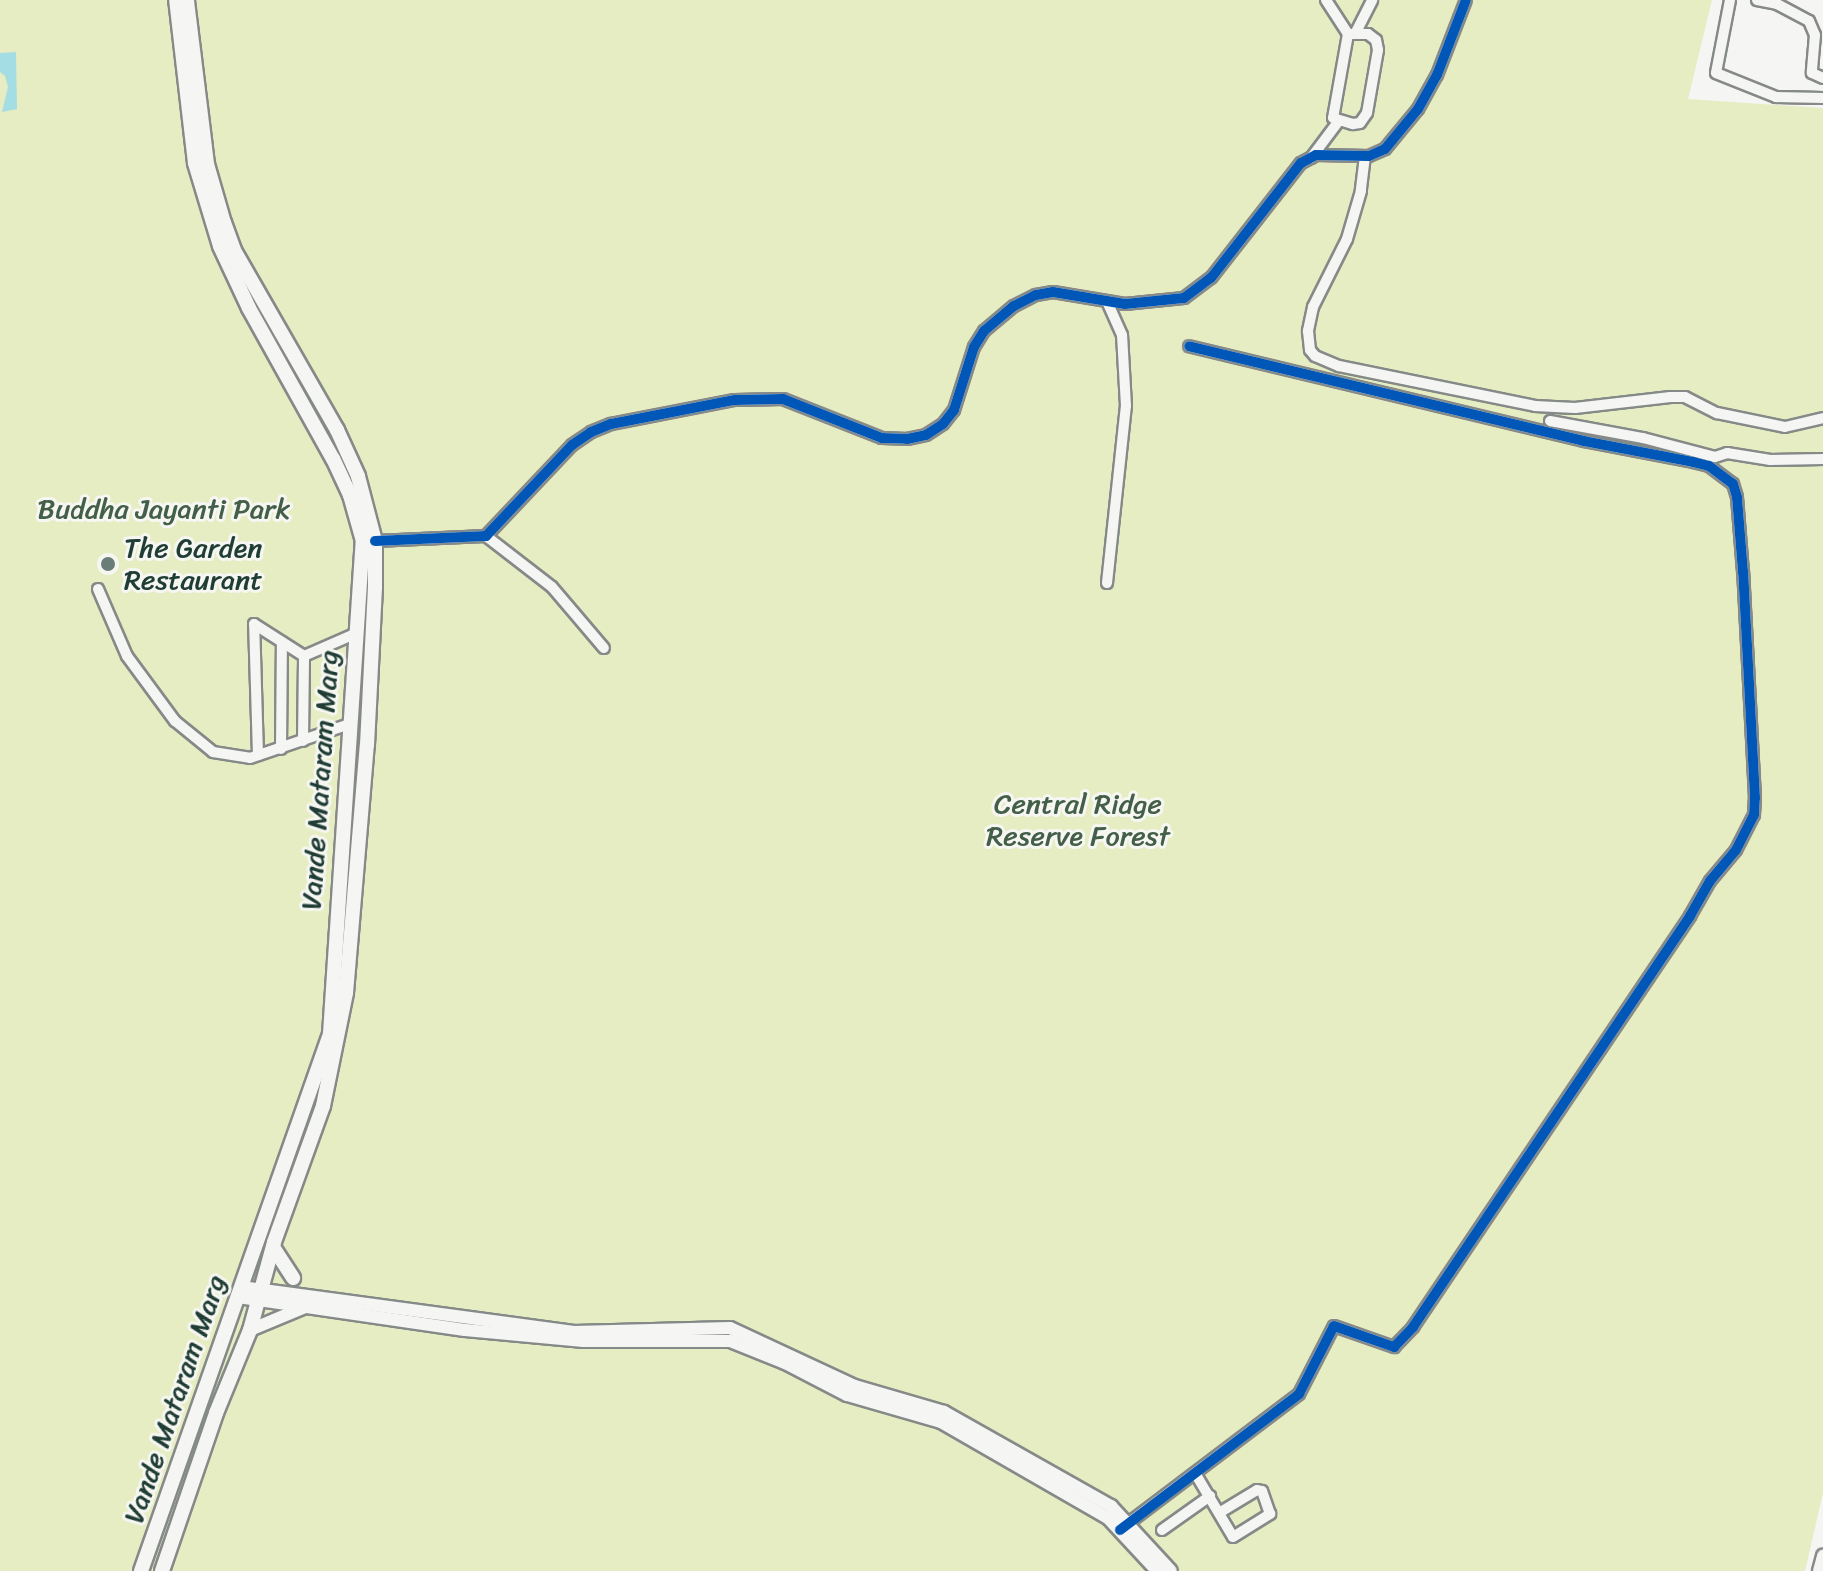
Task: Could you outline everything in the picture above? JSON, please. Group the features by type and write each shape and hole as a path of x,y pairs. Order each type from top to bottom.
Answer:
{"main road":[{"name":"Vande Mataram Marg","path":"141,1571 330,1034 361,529 333,459 249,308 220,246 195,163 176,0"},
{"name":"Vande Mataram Marg","path":"162,1571 216,1413 250,1330 273,1247 323,1106 346,993 371,676 375,541 358,476 343,442 273,323 234,250 224,223 207,164 187,0"},
{"path":"273,1247 293,1278"}],"street":[{"path":"1326,0 1351,34"},
{"path":"1351,34 1368,34 1376,40 1373,90 1360,123 1338,122 1333,118 1351,34 1372,0"},
{"path":"1311,158 1365,156 1385,149 1418,109 1437,75 1466,0"},
{"path":"1730,0 1716,73 1740,85 1784,99 1823,98"},
{"path":"1757,0 1777,4 1809,21 1815,35 1812,73 1823,78"},
{"path":"486,536 572,445 611,424 766,397 811,409 882,438 907,439 926,435 943,424 954,410 974,347 1000,316 1036,295 1053,292 1108,303 1172,300 1197,290 1211,278 1295,170 1311,158 1338,122"},
{"path":"1365,156 1361,191 1347,239 1313,307 1308,331 1310,350 1315,356 1339,366 1535,406 1575,408 1685,397 1717,413 1785,427 1823,418"},
{"path":"1107,583 1126,406 1122,335 1108,303"},
{"path":"1125,1526 1236,1438 1299,1394 1334,1326 1394,1347 1413,1327 1690,916 1710,881 1736,850 1754,815 1755,798 1742,557 1733,484 1709,466 1584,441 1189,346"},
{"path":"1550,421 1643,438 1715,457 1727,453 1770,460 1823,459"},
{"path":"375,541 486,536 552,587 604,648"},
{"path":"98,589 127,656 175,721 213,752 250,758 350,724"},
{"path":"258,755 254,624 304,656"},
{"path":"304,656 357,633"},
{"path":"281,749 282,642"},
{"path":"303,741 304,656"},
{"path":"293,1278 305,1291 320,1299"},
{"path":"240,1292 320,1299 574,1332 730,1328 855,1386 944,1412 1111,1506 1157,1571"},
{"path":"259,1295 305,1307 465,1330 583,1341 730,1341 785,1363 847,1395 941,1422 1125,1526 1171,1571"},
{"path":"250,1330 305,1307"},
{"path":"1195,1473 1210,1496 1219,1513 1234,1538 1270,1512 1262,1491 1257,1490 1219,1513"},
{"path":"1162,1530 1210,1496"},
{"path":"1819,1571 1823,1556"}],"green space":[{"name":"Central Ridge Reserve Forest","path":"0,0 1712,0 1688,99 1823,108 1823,1493 1805,1571 0,1571"}],"water":[{"path":"16,52 17,109 2,112 8,87 5,76 0,72 0,53"}],"cycle path":[{"path":"375,541 486,536 572,445 591,432 611,424 735,400 783,399 882,438 907,439 926,435 943,424 954,410 974,347 984,331 1014,306 1036,295 1053,292 1125,304 1184,298 1211,278 1301,163 1316,155 1369,156 1385,149 1418,109 1437,75 1466,0"},
{"path":"1120,1530 1299,1394 1334,1326 1394,1347 1413,1327 1690,916 1710,881 1736,850 1754,815 1755,798 1743,572 1737,497 1733,484 1709,466 1584,441 1189,346"}],"place":[{"name":"The Garden Restaurant","path":"108,564"}],"park label":[{"name":"Buddha Jayanti Park","path":"164,509"}]}
